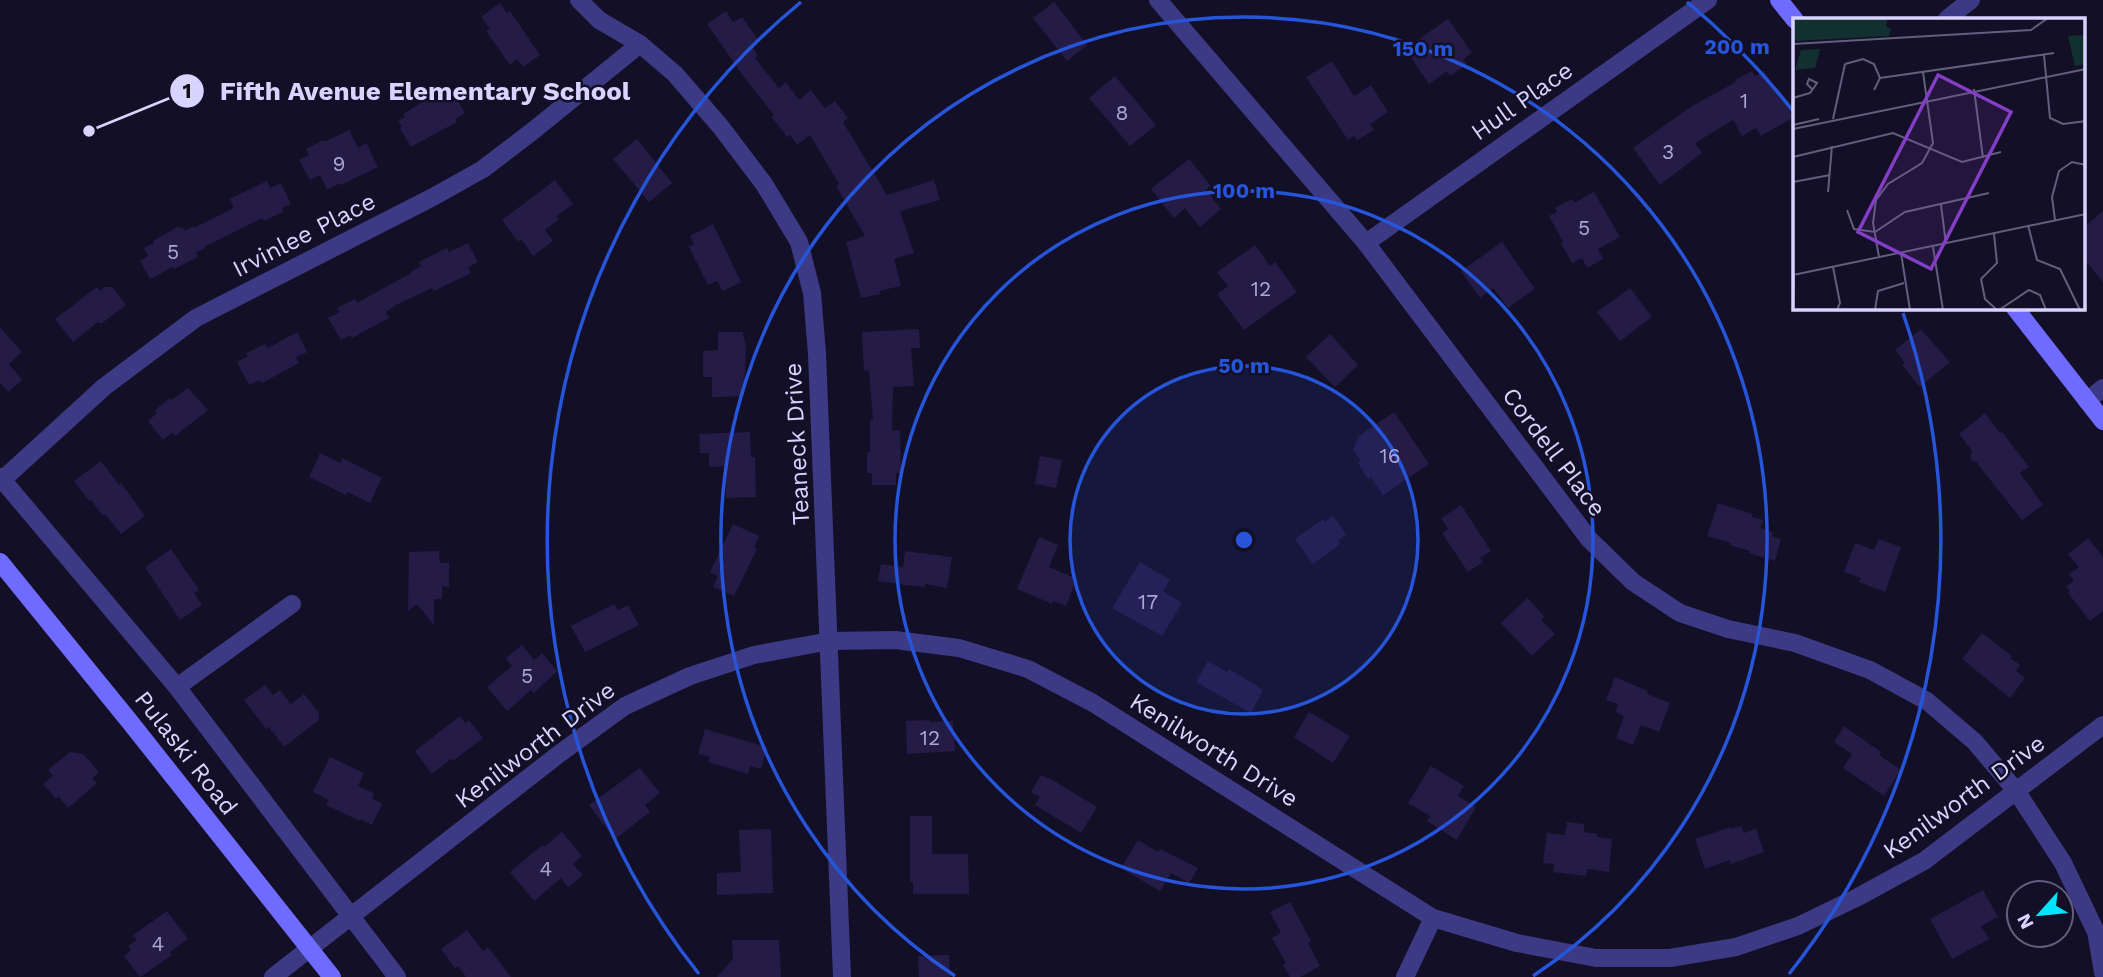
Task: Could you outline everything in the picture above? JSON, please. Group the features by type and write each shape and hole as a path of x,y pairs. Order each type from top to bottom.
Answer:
{"main road":[{"path":"1780,0 1794,18"},
{"path":"2017,310 2103,421"},
{"name":"Pulaski Road","path":"0,562 131,722 332,977"}],"street":[{"name":"Teaneck Drive","path":"579,0 599,20 640,44 675,74 764,184 799,242 811,293 817,354 842,977"},
{"name":"Cordell Place","path":"1158,0 1366,243 1589,539 1633,582 1680,613 1728,629 1808,648 1870,670 1927,701 1975,742 2017,792 2063,863 2096,932 2103,972"},
{"name":"Hull Place","path":"1366,243 1708,0"},
{"path":"1948,18 1971,0"},
{"name":"Irvinlee Place","path":"1,479 104,387 196,318 483,169 640,44"},
{"path":"2087,401 2103,388"},
{"path":"1,479 177,687 397,977"},
{"path":"177,687 292,604"},
{"name":"Kenilworth Drive","path":"273,977 559,754 625,706 690,676 754,655 830,641 895,640 959,648 1028,669 1093,704 1433,918 1517,943 1596,958 1671,958 1736,947 1798,926 1924,861 2103,725"},
{"path":"1405,977 1433,918"}],"building":[{"path":"1054,2 1087,45 1067,61 1033,18"},
{"path":"500,3 507,13 510,11 540,55 523,67 517,59 510,65 486,31 490,29 481,17"},
{"path":"726,11 733,22 742,17 759,41 752,46 758,56 755,58 779,88 786,82 799,100 811,90 825,108 835,101 848,118 843,122 887,195 934,180 940,200 900,211 914,253 894,259 901,286 861,298 846,242 865,236 810,135 797,145 790,135 787,137 771,116 774,115 707,24"},
{"path":"1448,19 1472,53 1463,59 1467,64 1450,76 1447,71 1429,84 1405,49"},
{"path":"1332,61 1354,96 1371,85 1388,112 1370,124 1374,130 1357,140 1354,136 1348,140 1306,77"},
{"path":"1752,71 1755,76 1764,71 1793,118 1761,136 1756,128 1742,136 1733,120 1695,143 1702,153 1660,185 1633,148 1692,106 1736,82 1735,80"},
{"path":"1115,76 1156,125 1130,146 1089,98"},
{"path":"451,90 465,113 455,119 457,122 411,147 398,121 405,117 403,114 437,93 440,97"},
{"path":"349,130 358,148 366,143 378,167 327,190 320,175 310,180 299,160 309,155 306,149"},
{"path":"637,139 672,183 649,202 613,159"},
{"path":"1189,159 1211,186 1206,190 1221,209 1200,227 1185,208 1174,218 1151,189"},
{"path":"555,180 573,204 545,230 553,241 533,256 521,239 518,242 502,220"},
{"path":"267,181 270,188 281,183 291,204 282,208 283,212 264,221 262,218 204,247 196,253 198,257 150,279 140,261 148,256 144,248 179,226 185,231 234,208 230,199"},
{"path":"1594,192 1620,237 1598,249 1603,259 1587,268 1582,258 1572,263 1549,216 1557,212 1555,208 1572,199 1574,203"},
{"path":"2103,211 2103,282 2086,261 2086,225"},
{"path":"713,224 741,282 723,291 717,281 708,285 689,247 694,244 690,236"},
{"path":"1502,242 1535,289 1508,308 1493,288 1480,298 1461,271"},
{"path":"468,243 478,262 468,267 471,273 396,305 386,312 389,318 352,338 351,335 341,340 328,318 340,312 337,308 355,299 357,303 411,273 421,266 419,262 447,248 449,252"},
{"path":"1255,245 1270,266 1275,262 1297,292 1244,330 1217,294 1228,286 1217,272"},
{"path":"97,287 100,291 105,287 112,287 126,305 73,342 55,319"},
{"path":"1630,288 1652,317 1620,341 1597,312"},
{"path":"0,327 22,352 9,364 22,380 8,392 0,383"},
{"path":"919,329 920,348 911,348 914,386 893,387 892,431 900,430 901,473 896,473 896,485 872,485 872,473 867,473 867,452 870,452 870,420 873,420 869,370 864,371 862,332"},
{"path":"1921,329 1950,362 1920,387 1902,365 1905,363 1895,350"},
{"path":"297,332 307,352 296,357 299,363 262,383 260,380 249,385 237,362 248,356 246,353 265,344 268,348"},
{"path":"718,332 743,332 746,348 744,396 712,397 712,377 703,377 703,351 718,350"},
{"path":"1330,334 1358,365 1335,387 1306,357"},
{"path":"188,388 208,410 175,436 173,432 163,440 148,421 157,413 155,410"},
{"path":"1394,412 1429,464 1383,495 1371,477 1368,479 1353,449 1359,436"},
{"path":"1985,413 2029,467 2020,473 2043,505 2022,520 1976,462 1970,460 1972,451 1959,434"},
{"path":"750,432 751,457 755,457 756,497 726,498 725,466 709,467 709,453 700,453 699,434"},
{"path":"320,453 340,463 342,458 382,478 370,503 309,477"},
{"path":"1040,456 1062,460 1056,488 1035,484"},
{"path":"101,461 145,516 121,534 74,481"},
{"path":"1718,503 1763,520 1760,528 1773,532 1772,536 1781,539 1775,561 1707,536"},
{"path":"1461,505 1491,551 1480,558 1483,562 1468,572 1442,533 1448,529 1441,518"},
{"path":"1333,516 1346,534 1338,541 1340,544 1313,564 1295,539 1323,519 1325,522"},
{"path":"733,524 759,536 754,547 757,549 734,596 713,587 718,576 710,572"},
{"path":"1039,537 1058,545 1049,567 1077,579 1066,606 1053,601 1052,604 1017,589"},
{"path":"2088,538 2103,557 2103,611 2090,621 2066,587 2074,581 2069,574 2079,567 2068,554"},
{"path":"1879,539 1901,547 1885,592 1859,582 1861,578 1844,572 1855,543 1874,550"},
{"path":"171,549 199,590 194,593 202,605 180,620 145,567"},
{"path":"439,551 440,563 449,563 449,587 442,586 442,599 434,599 434,625 417,604 408,611 409,552"},
{"path":"905,551 952,557 947,588 878,581 881,564 903,567"},
{"path":"1140,562 1170,580 1163,591 1182,603 1162,636 1112,608"},
{"path":"1527,598 1545,617 1541,620 1555,634 1532,656 1501,623"},
{"path":"614,604 618,610 628,605 639,625 585,652 571,626"},
{"path":"1982,633 2020,665 2016,671 2025,678 2010,698 1962,659"},
{"path":"522,645 534,660 542,653 557,671 534,693 531,690 507,711 487,687 512,666 506,658"},
{"path":"1208,661 1227,672 1229,669 1263,690 1251,713 1196,682"},
{"path":"1615,677 1670,703 1659,732 1641,725 1633,745 1616,738 1624,716 1615,712 1618,704 1606,700"},
{"path":"265,685 273,695 280,690 291,704 304,694 319,713 319,720 284,747 244,700"},
{"path":"1309,712 1350,736 1333,763 1294,737"},
{"path":"460,716 465,723 469,720 483,738 432,774 415,751"},
{"path":"906,721 953,721 955,751 907,754"},
{"path":"1844,726 1901,770 1884,796 1843,768 1852,754 1834,742"},
{"path":"705,729 767,747 761,769 750,766 748,774 708,762 710,757 698,754"},
{"path":"70,752 83,754 99,772 92,778 97,783 68,808 43,784 53,776 48,770"},
{"path":"330,757 364,773 358,786 374,793 372,798 382,804 372,825 326,805 329,800 313,792"},
{"path":"1431,766 1464,786 1458,796 1476,807 1457,840 1427,821 1430,816 1408,803"},
{"path":"640,768 660,793 645,805 650,812 615,839 589,805"},
{"path":"1041,775 1097,807 1081,833 1035,805 1040,797 1031,792"},
{"path":"910,816 932,816 932,854 968,854 969,894 913,894 913,882 910,882"},
{"path":"1567,822 1584,824 1584,832 1612,839 1609,872 1587,869 1586,876 1553,872 1554,864 1543,863 1547,833 1565,835"},
{"path":"1741,826 1744,833 1756,829 1764,852 1731,864 1730,860 1705,869 1695,839"},
{"path":"771,829 773,893 717,895 717,873 741,872 739,830"},
{"path":"562,832 582,856 573,864 583,875 568,887 561,878 534,901 510,872"},
{"path":"1138,840 1158,852 1160,849 1198,868 1189,883 1171,873 1160,891 1121,868"},
{"path":"1983,890 1998,917 1981,926 1989,939 1952,959 1930,919"},
{"path":"1290,902 1311,941 1308,943 1320,966 1300,977 1290,977 1283,965 1286,963 1272,938 1281,933 1270,912"},
{"path":"167,911 188,939 170,952 172,955 140,977 124,956 131,950 128,946 137,940 133,935"},
{"path":"467,930 483,951 488,947 511,977 466,977 458,966 455,968 441,949"},
{"path":"732,940 779,940 781,977 717,977 733,959"},
{"path":"949,955 950,977 919,977 918,956"}],"place":[{"name":"Fifth Avenue Elementary School","path":"89,131"}]}
